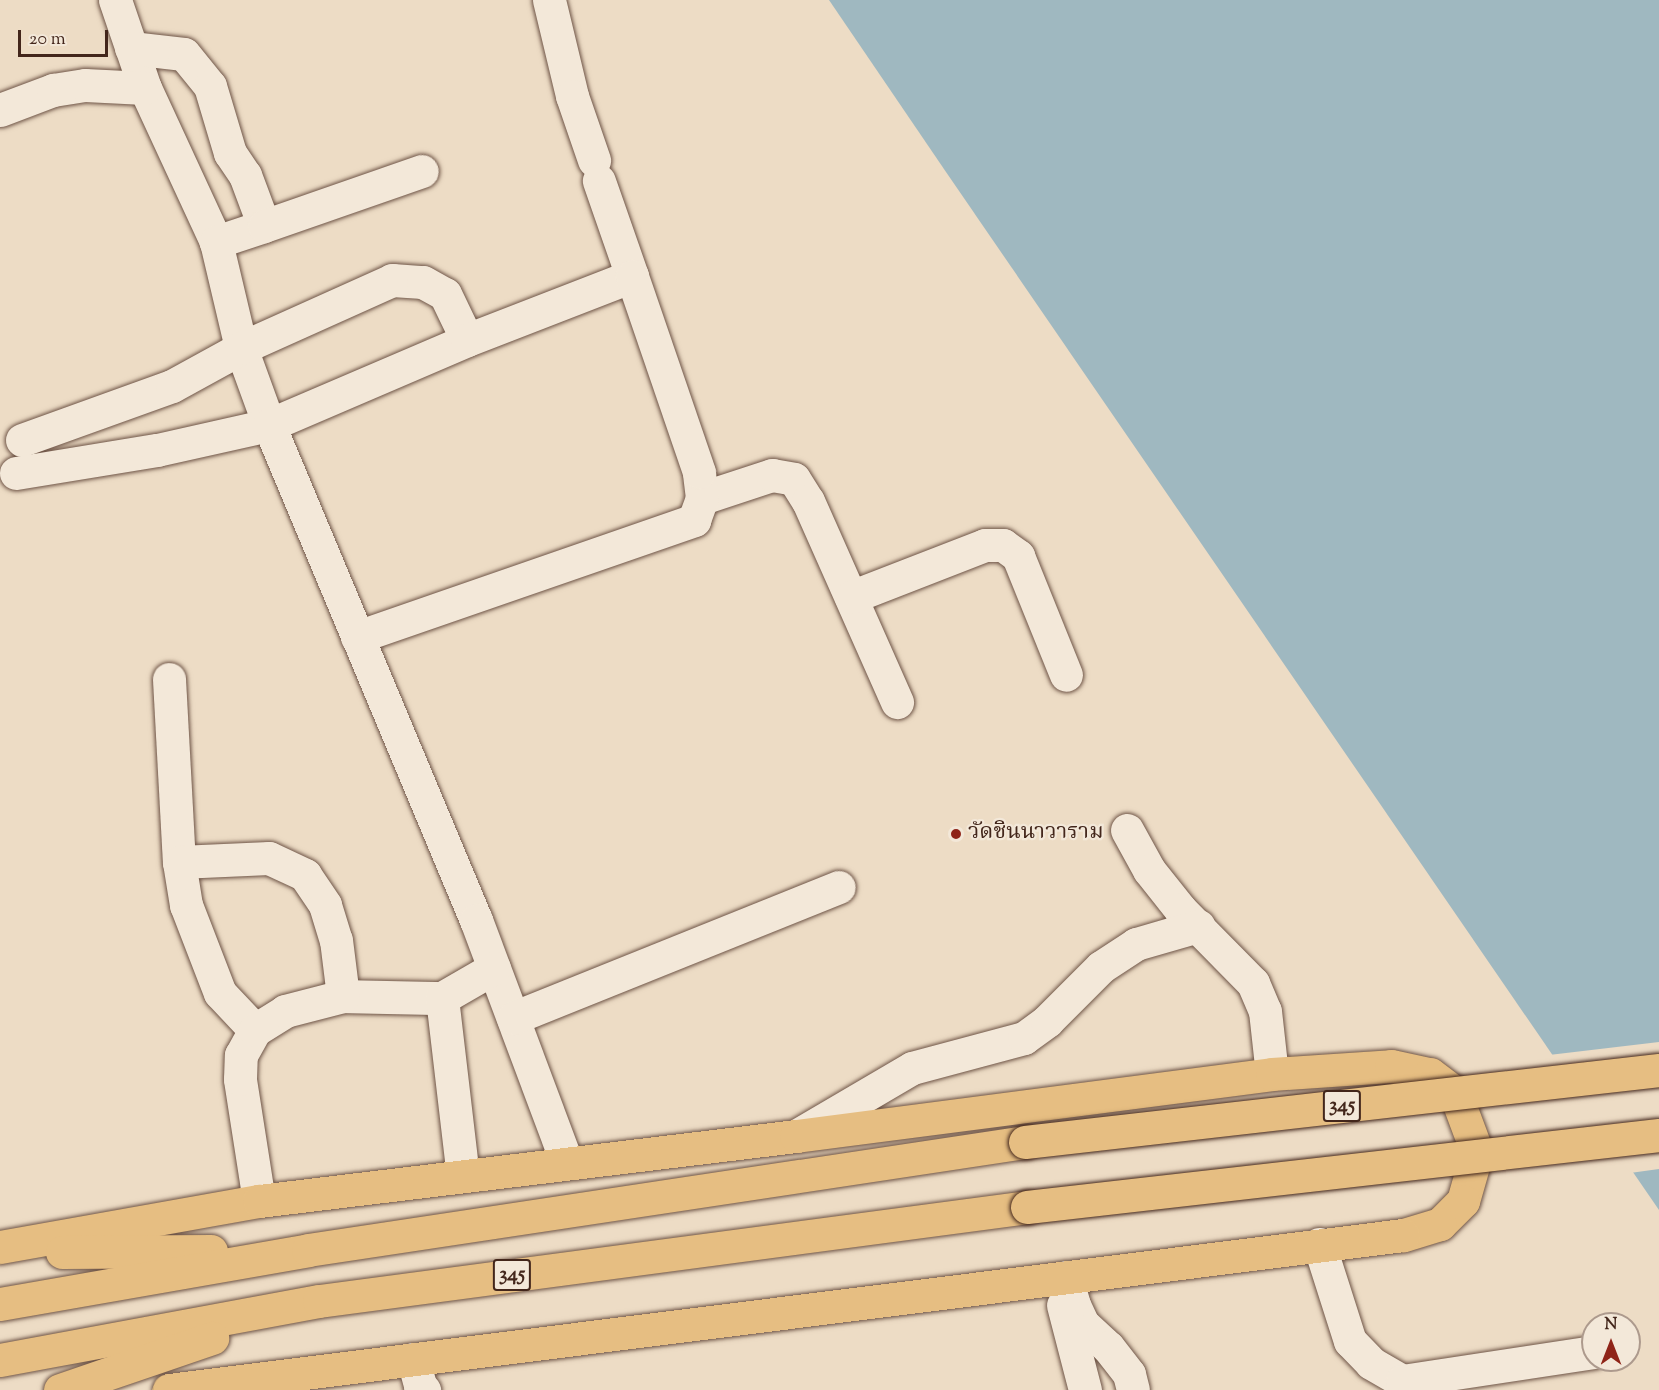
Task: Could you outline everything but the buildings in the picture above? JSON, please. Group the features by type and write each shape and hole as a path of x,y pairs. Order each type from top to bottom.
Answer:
{"main road":[{"path":"0,1247 259,1201 796,1136 1272,1074 1391,1066 1430,1074 1455,1093 1477,1152 1463,1201 1440,1224 1403,1235 169,1390"},
{"name":"345","path":"0,1304 308,1250 1025,1142 1659,1070"},
{"name":"345","path":"0,1360 318,1301 1027,1207 1659,1134"},
{"path":"0,1253 308,1250"},
{"path":"60,1390 318,1301"}],"street":[{"path":"115,0 144,88 216,242 242,348 269,425 494,968 567,1163"},
{"path":"357,637 694,520 702,498 699,472 572,96 549,0"},
{"path":"131,48 184,54 210,86 230,153 245,175 264,226"},
{"path":"0,110 53,90 85,85 144,88"},
{"path":"216,242 422,171"},
{"path":"16,473 157,450 269,425 467,340 632,276"},
{"path":"22,440 172,386 242,348 392,280 423,282 444,294 467,340"},
{"path":"702,498 772,475 794,479 808,501 897,702"},
{"path":"851,597 985,545 1003,545 1018,556 1066,675"},
{"path":"169,679 179,862 186,905 220,993 255,1030"},
{"path":"1127,830 1149,870 1198,927 1253,982 1264,1011 1272,1074"},
{"path":"179,862 269,858 305,875 325,905 336,940 343,996"},
{"path":"513,1018 838,887"},
{"path":"796,1136 912,1068 1024,1038 1047,1021 1101,967 1136,944 1198,927"},
{"path":"259,1201 240,1079 242,1055 255,1030 285,1011 343,996 442,998 494,968"},
{"path":"442,998 463,1176"},
{"path":"1319,1244 1350,1341 1371,1363 1405,1385 1581,1354"},
{"path":"1061,1277 1084,1390"},
{"path":"1061,1277 1083,1324 1108,1347 1129,1374 1133,1390"},
{"path":"413,1359 420,1386 424,1390"}],"water":[{"path":"829,0 1659,0 1659,1210 946,172"}],"pier":[{"path":"1659,1042 1659,1169 1630,1173 1549,1055"}],"place":[{"name":"วัดชินนาวาราม","path":"956,834"}]}
